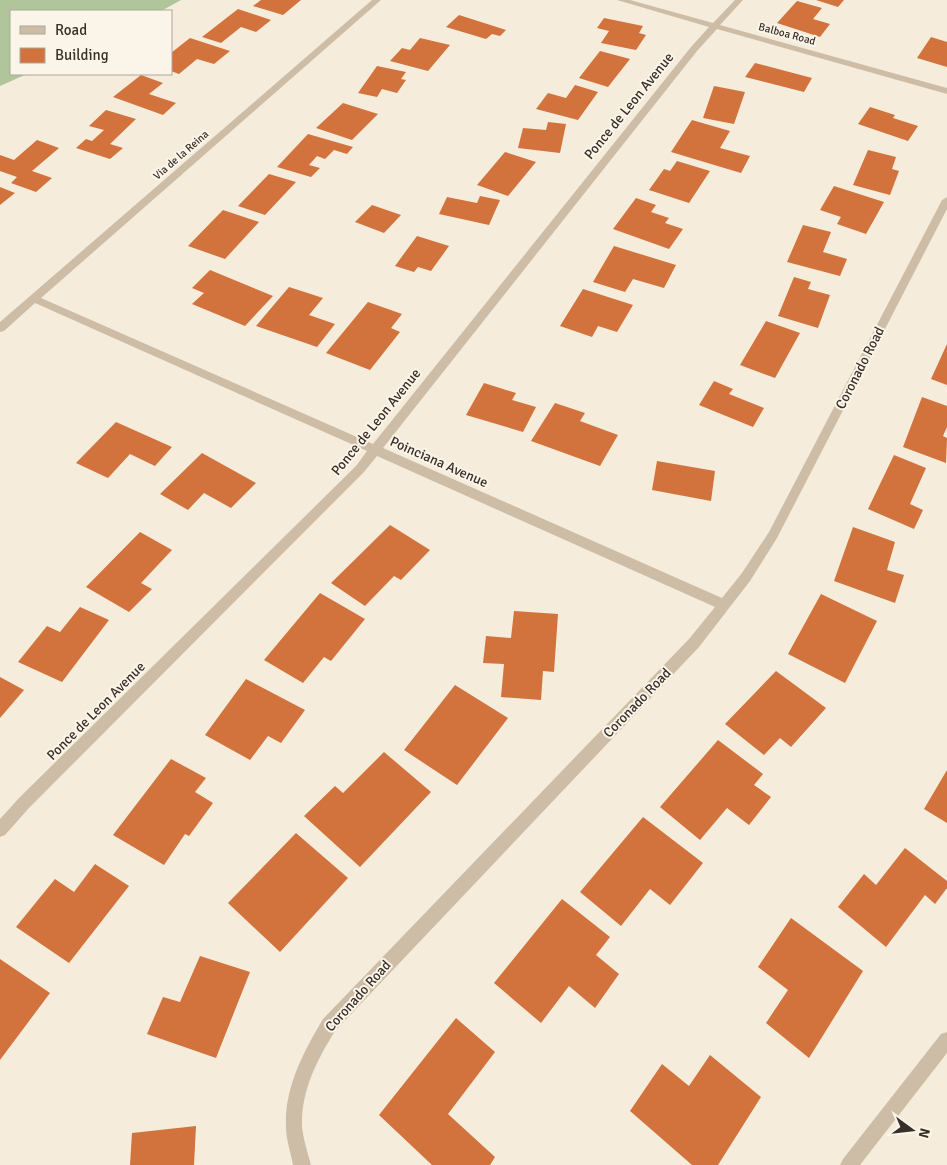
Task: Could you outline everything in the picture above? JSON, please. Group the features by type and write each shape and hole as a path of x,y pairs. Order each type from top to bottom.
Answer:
{"street":[{"name":"Via de la Reina","path":"0,328 377,0"},
{"name":"Balboa Road","path":"621,0 947,91"},
{"name":"Ponce de Leon Avenue","path":"0,830 24,803 360,469 564,210 694,49 739,0"},
{"name":"Coronado Road","path":"302,1165 294,1127 297,1099 308,1060 329,1025 694,643 746,577 773,535 947,200"},
{"name":"Poinciana Avenue","path":"33,298 724,605"},
{"path":"849,1165 947,1040"}],"green space":[{"path":"0,0 181,0 163,10 10,10 10,75 25,75 0,86"}],"building":[{"path":"261,0 301,0 283,15 253,6"},
{"path":"816,0 844,0 838,7"},
{"path":"797,1 822,8 813,19 830,24 820,37 777,23"},
{"path":"238,9 271,20 256,32 241,27 221,43 202,37"},
{"path":"459,15 506,30 500,36 492,34 486,39 446,27"},
{"path":"604,18 643,26 639,33 646,35 636,50 601,43 609,31 597,28"},
{"path":"931,37 947,42 947,67 917,58"},
{"path":"190,38 230,51 214,64 197,59 179,74 172,71 172,52"},
{"path":"420,38 450,45 428,71 390,61 402,48 410,50"},
{"path":"600,51 630,59 608,87 579,78"},
{"path":"755,63 812,78 804,92 745,77"},
{"path":"377,66 406,72 401,79 406,80 397,93 382,89 377,97 358,93"},
{"path":"141,75 163,83 149,94 176,103 163,115 113,97"},
{"path":"575,85 598,92 578,120 536,109 548,93 566,98"},
{"path":"714,86 745,92 734,124 703,118"},
{"path":"343,103 378,114 352,140 316,128"},
{"path":"870,107 895,115 893,118 918,126 908,141 858,124"},
{"path":"106,110 136,119 110,144 123,148 110,159 76,148 86,139 92,141 104,130 89,126"},
{"path":"692,120 730,131 720,148 750,156 741,173 671,152"},
{"path":"548,122 566,124 560,153 518,148 523,128 546,130"},
{"path":"308,134 353,147 347,154 334,150 325,159 317,156 309,165 320,168 311,177 277,167"},
{"path":"37,140 59,148 32,171 52,178 36,192 11,183 17,177 0,171 0,155 14,160"},
{"path":"868,150 896,157 892,169 899,171 890,195 853,185"},
{"path":"505,152 536,162 508,196 477,185"},
{"path":"677,161 710,171 689,203 649,190 664,169 670,171"},
{"path":"269,174 296,182 265,215 238,206"},
{"path":"834,186 884,202 866,234 837,224 841,217 820,210"},
{"path":"0,187 15,193 0,205"},
{"path":"480,196 500,200 489,225 439,214 447,197 477,203"},
{"path":"636,198 656,205 651,212 669,218 665,223 683,229 669,249 613,229"},
{"path":"372,205 401,215 384,233 355,222"},
{"path":"223,210 259,222 225,259 188,246"},
{"path":"803,225 831,232 823,252 847,259 840,276 787,262"},
{"path":"417,236 449,246 431,271 418,267 414,272 395,266"},
{"path":"614,246 676,265 664,288 633,279 625,292 593,282"},
{"path":"210,270 273,296 245,326 192,304 204,293 192,288"},
{"path":"794,277 811,282 808,289 830,295 818,328 778,316"},
{"path":"289,287 323,298 309,315 335,324 317,347 256,326"},
{"path":"583,289 633,305 617,332 598,326 592,337 560,326"},
{"path":"368,302 402,314 391,328 400,332 370,370 326,353"},
{"path":"766,321 800,333 775,378 740,365"},
{"path":"947,344 947,385 931,379"},
{"path":"714,381 733,389 729,394 764,408 753,427 699,405"},
{"path":"484,383 516,393 512,400 536,407 523,432 466,415"},
{"path":"922,397 947,406 947,427 943,436 947,438 946,463 903,447"},
{"path":"555,403 585,413 580,421 618,435 600,466 531,441"},
{"path":"116,422 172,447 155,466 130,454 108,478 76,463"},
{"path":"202,453 256,483 231,508 204,493 188,510 160,494"},
{"path":"894,455 926,468 910,504 923,510 914,529 868,509"},
{"path":"657,461 715,471 711,501 652,490"},
{"path":"390,525 430,550 401,580 394,576 365,606 331,583"},
{"path":"853,527 895,542 887,570 904,575 895,603 834,581"},
{"path":"140,532 172,550 141,583 152,589 129,612 86,587"},
{"path":"320,593 365,619 331,661 324,657 303,683 264,660"},
{"path":"821,594 877,621 845,683 788,654"},
{"path":"80,607 109,620 62,682 18,662 47,626 60,632"},
{"path":"514,611 558,614 554,672 543,671 541,700 501,697 504,664 483,663 486,636 511,638"},
{"path":"776,671 826,708 791,747 780,738 764,755 725,724"},
{"path":"0,677 24,690 0,718"},
{"path":"246,679 305,710 281,743 268,736 250,760 205,735"},
{"path":"455,685 508,718 457,785 404,750"},
{"path":"718,740 763,774 754,785 771,797 749,825 727,808 700,840 660,807"},
{"path":"384,752 431,792 360,867 304,816 335,786 343,793"},
{"path":"171,759 206,778 195,792 213,803 189,836 185,834 164,865 113,835"},
{"path":"947,770 947,823 924,809"},
{"path":"643,817 703,863 670,905 650,889 621,926 580,892"},
{"path":"296,833 348,878 280,952 228,903"},
{"path":"905,848 947,881 947,888 935,904 925,895 886,947 838,907 864,874 876,885"},
{"path":"95,864 129,886 69,963 16,927 55,879 74,892"},
{"path":"562,899 610,937 596,955 619,974 595,1008 569,986 541,1023 494,983"},
{"path":"791,918 863,971 809,1058 766,1023 788,990 758,967"},
{"path":"200,956 250,972 216,1058 147,1034 163,997 180,1002"},
{"path":"0,959 50,993 0,1060"},
{"path":"456,1018 495,1052 448,1114 495,1157 490,1165 432,1165 379,1115"},
{"path":"710,1055 761,1097 718,1165 692,1165 630,1111 662,1064 689,1086"},
{"path":"196,1126 194,1165 130,1165 132,1133"}]}
